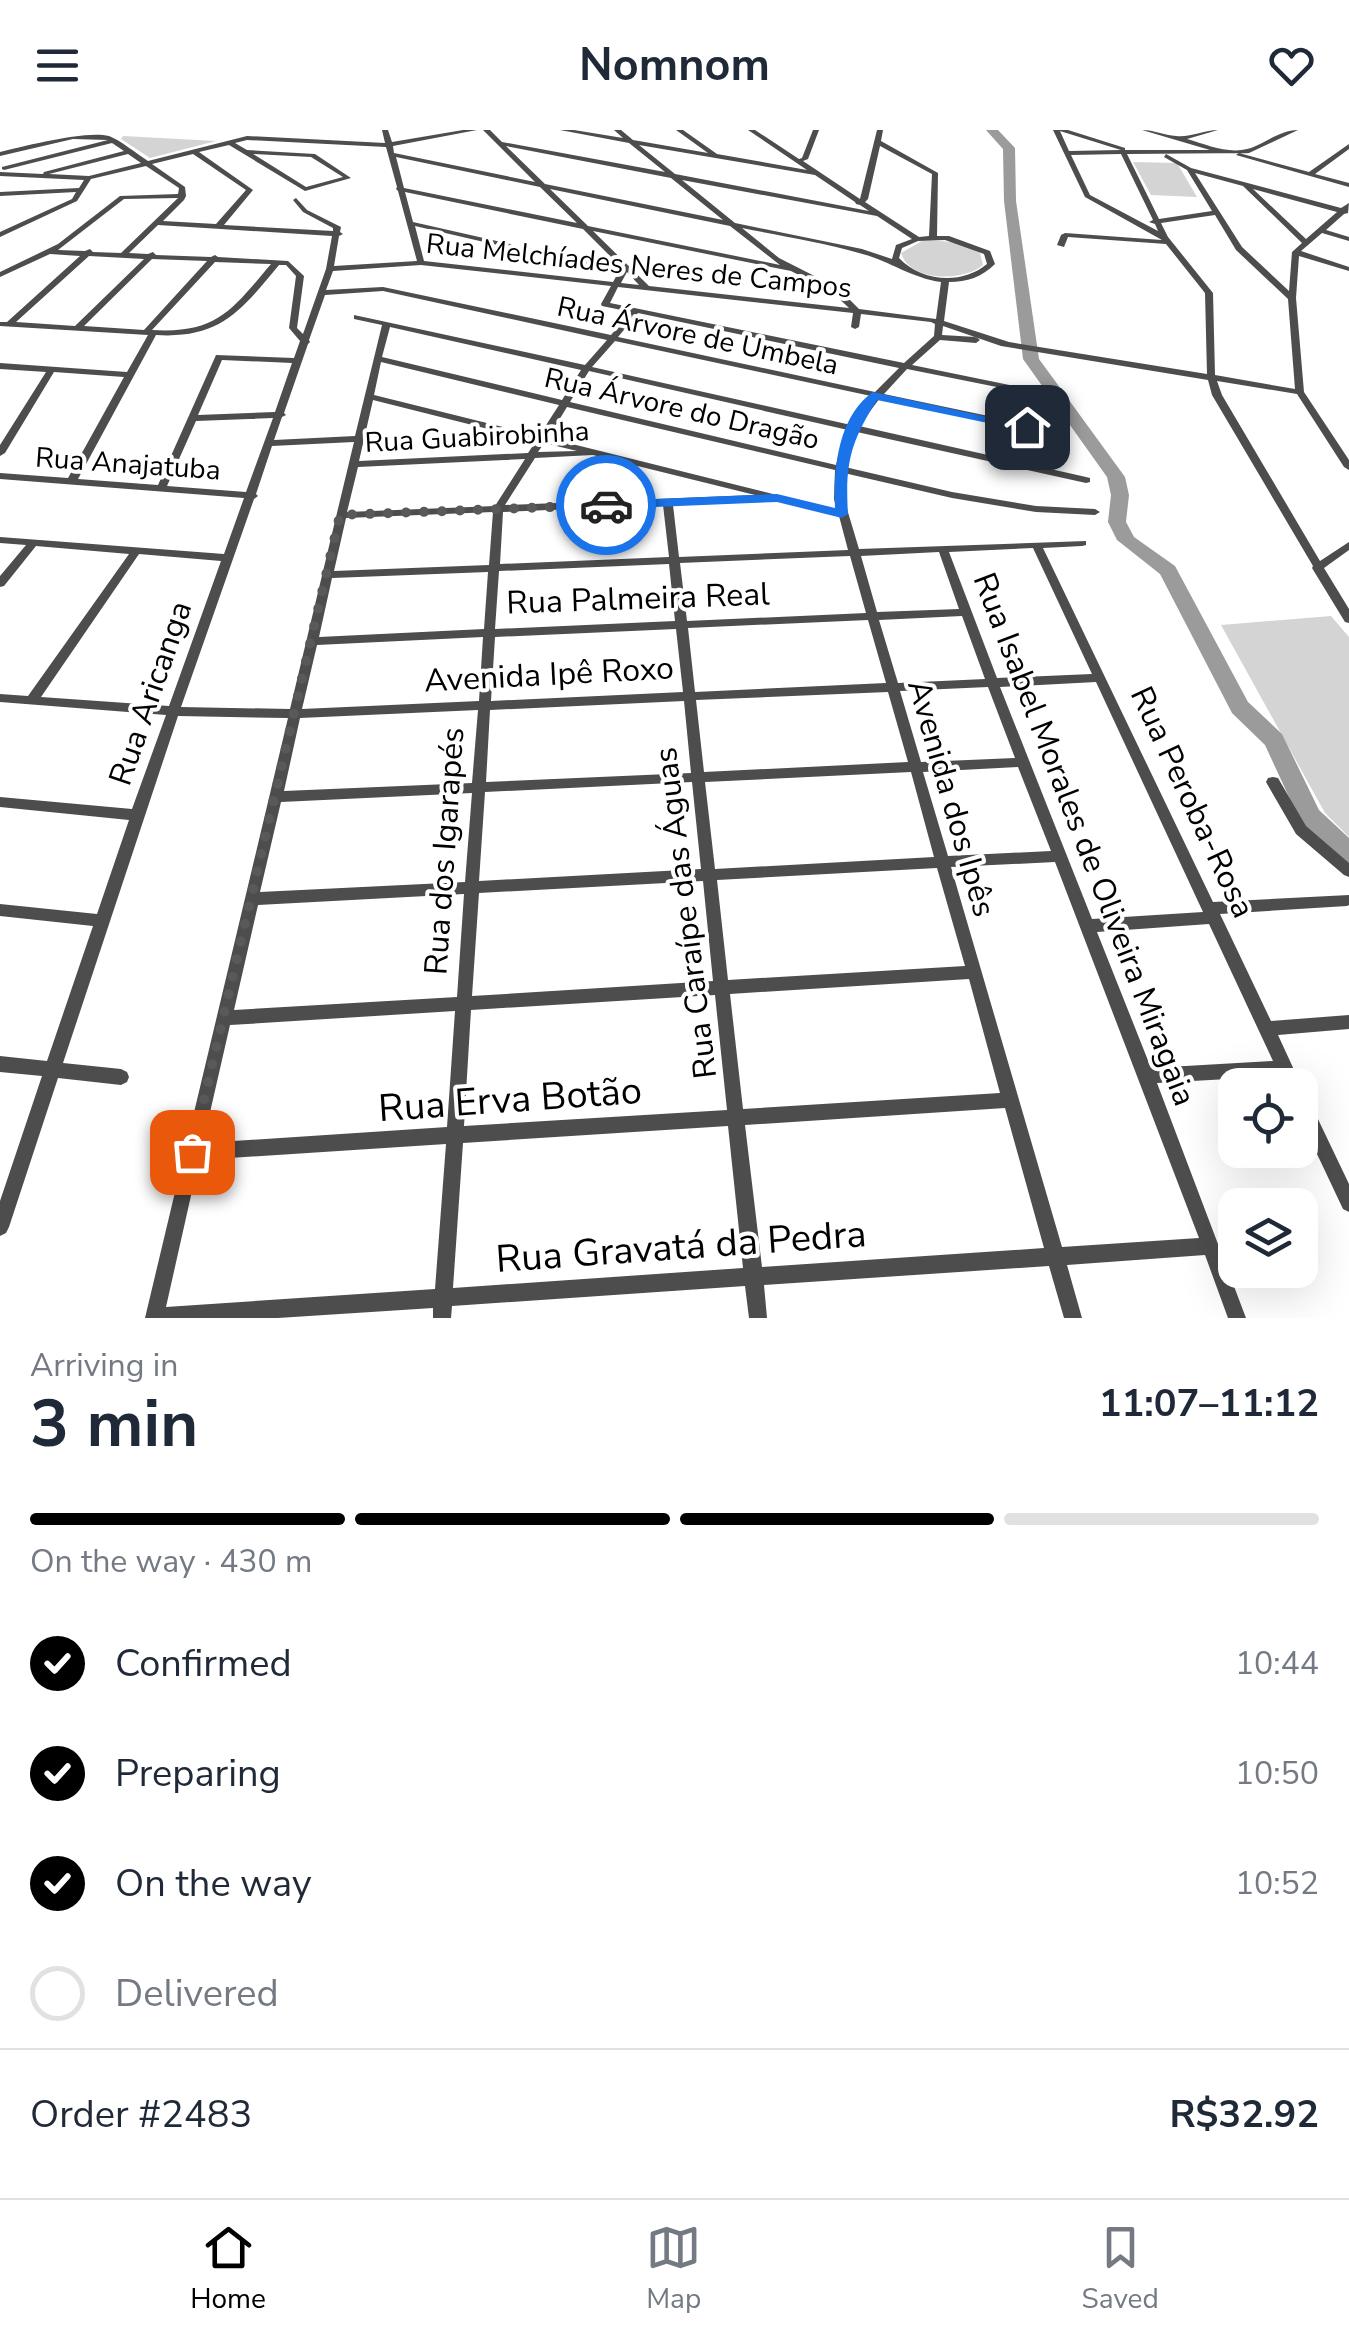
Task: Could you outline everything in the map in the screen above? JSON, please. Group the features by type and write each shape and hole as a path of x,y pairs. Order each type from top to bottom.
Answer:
{"street":[{"path":"303,140 308,130"},
{"path":"386,130 421,263"},
{"path":"388,146 440,130"},
{"path":"388,146 474,130"},
{"path":"486,130 623,271 648,289"},
{"path":"564,130 815,174"},
{"path":"680,131 688,130"},
{"path":"1,169 12,174 88,178 251,138 377,144 541,185 862,250 913,272 945,279 981,274 990,258 970,243 904,238 751,130"},
{"path":"797,161 805,159 816,130"},
{"path":"858,202 865,200 880,130"},
{"path":"1059,130 1087,196 1166,240"},
{"path":"1059,130 1134,154"},
{"path":"1145,130 1349,184"},
{"path":"1186,130 1194,136"},
{"path":"1178,139 1216,130"},
{"path":"1067,154 1231,153 1263,147 1296,130"},
{"path":"680,131 719,158"},
{"path":"610,139 620,133 788,269"},
{"path":"0,154 73,137 116,139 182,187 184,196"},
{"path":"1,169 116,139"},
{"path":"229,142 244,152 305,188 348,178 312,155 244,152"},
{"path":"878,142 936,174 933,238"},
{"path":"498,144 875,214"},
{"path":"1310,174 1349,146"},
{"path":"643,151 654,147"},
{"path":"698,155 705,149"},
{"path":"35,176 131,151"},
{"path":"193,152 250,190 219,226"},
{"path":"1124,154 1166,240 1212,300 1211,376 1224,407 1349,620"},
{"path":"1162,154 1189,169 1347,210"},
{"path":"732,189 758,166"},
{"path":"1189,169 1238,248 1292,298"},
{"path":"0,235 70,203 88,178"},
{"path":"1245,184 1305,242"},
{"path":"399,189 788,269 835,290 857,311 855,327"},
{"path":"0,202 28,190"},
{"path":"0,194 83,190"},
{"path":"125,253 184,196"},
{"path":"0,275 52,252 122,197 184,196"},
{"path":"157,223 339,234 333,221 305,210 296,200"},
{"path":"1347,210 1296,252 1292,298 1300,392 1349,467"},
{"path":"1136,224 1216,213"},
{"path":"410,223 623,271"},
{"path":"1319,230 1349,239"},
{"name":"Rua Aricanga","path":"0,1227 136,815 226,558 272,442 339,234"},
{"path":"1061,245 1066,235 1166,240"},
{"path":"895,251 904,238"},
{"path":"1110,238 1113,249"},
{"path":"862,250 895,251"},
{"path":"895,251 899,264"},
{"path":"52,252 278,261 299,272 292,321 295,332 306,342"},
{"path":"4,325 90,252"},
{"path":"1296,252 1349,269"},
{"path":"76,329 153,254"},
{"path":"71,482 130,376 149,333 215,257"},
{"path":"4,325 192,333 222,323 278,261"},
{"name":"Rua Melchíades Neres de Campos","path":"330,269 421,263 857,311 941,330"},
{"path":"623,271 604,300 607,305 1024,391"},
{"path":"941,330 945,279"},
{"name":"Rua Árvore de Umbela","path":"322,293 377,288 1064,434"},
{"name":"Rua dos Igarapés","path":"442,1318 498,508 586,369 636,312"},
{"path":"356,317 1086,480"},
{"path":"154,1318 386,324"},
{"path":"941,330 1300,392"},
{"path":"941,330 1008,344"},
{"name":"Avenida dos Ipês","path":"941,330 873,396 852,430 839,468 842,514 1073,1318"},
{"path":"161,488 219,356 299,361"},
{"name":"Rua Árvore do Dragão","path":"378,359 993,503 1095,512"},
{"path":"0,366 130,376"},
{"path":"0,453 52,369"},
{"path":"369,396 842,514"},
{"path":"194,418 281,415"},
{"path":"272,442 358,438"},
{"name":"Rua Guabirobinha","path":"352,464 605,453"},
{"name":"Rua Anajatuba","path":"0,476 253,496"},
{"path":"340,515 777,498"},
{"name":"Rua Caraípe das Águas","path":"668,502 758,1318"},
{"path":"0,540 226,558"},
{"path":"0,583 34,542"},
{"path":"326,575 1082,544"},
{"path":"1317,568 1349,545"},
{"name":"Rua Peroba-Rosa","path":"1037,546 1285,1068"},
{"name":"Rua Isabel Morales de Oliveira Miragaia","path":"943,549 989,682 1149,1076 1237,1318"},
{"path":"30,701 137,550"},
{"name":"Rua Palmeira Real","path":"312,641 965,612"},
{"name":"Avenida Ipê Roxo","path":"0,698 173,711 294,714 1100,678"},
{"path":"274,797 1023,762"},
{"path":"1273,782 1301,830 1349,871"},
{"path":"0,802 136,815"},
{"path":"251,898 1060,856"},
{"path":"1088,926 1347,900"},
{"path":"0,910 102,921"},
{"path":"223,1018 974,972"},
{"path":"1267,1028 1349,1022"},
{"path":"0,1064 121,1077"},
{"path":"1149,1076 1218,1076"},
{"name":"Rua Erva Botão","path":"192,1152 1011,1100"},
{"path":"1318,1138 1349,1203"},
{"name":"Rua Gravatá da Pedra","path":"154,1318 1211,1246"}],"shaded area":[{"path":"123,136 216,141 150,158 121,139"},
{"path":"1133,162 1177,163 1197,197 1151,195"},
{"path":"922,241 967,246 980,253 983,265 951,276 915,270 901,253"},
{"path":"1331,616 1349,637 1349,837 1325,813 1221,625"}],"waterway":[{"path":"992,130 1009,148 1010,201 1031,359 1116,477 1120,495 1117,522 1126,540 1168,570 1240,707 1274,740 1310,816 1349,854"}],"way so far":[{"path":"192,1152 340,515 606,505"}],"route":[{"path":"606,505 777,498 842,514 839,468 852,430 873,396 1027,427"}]}
